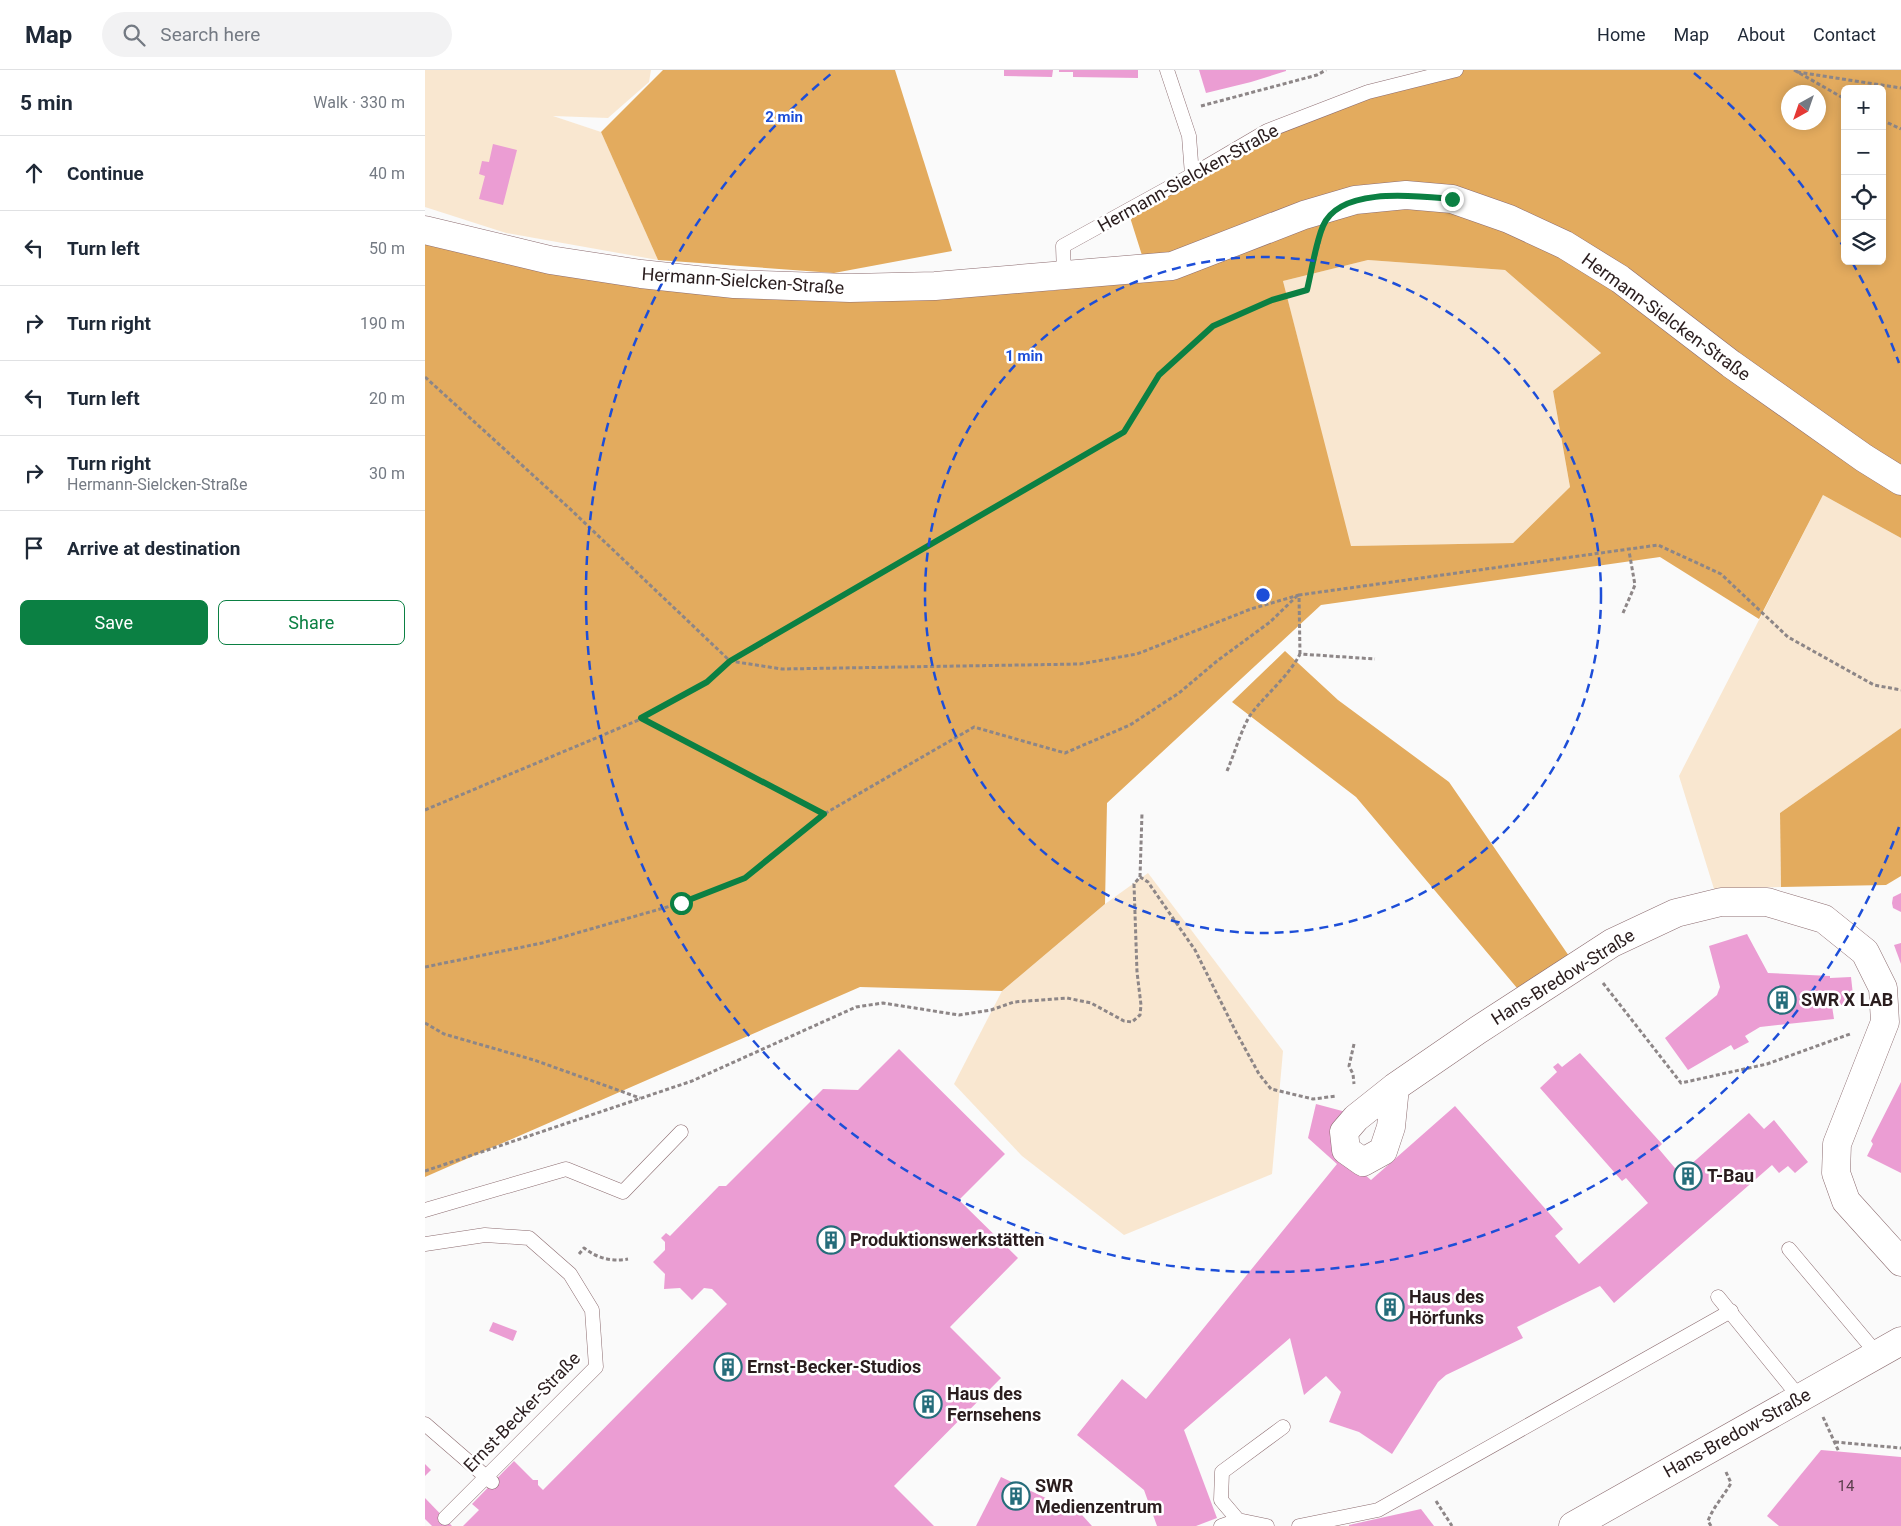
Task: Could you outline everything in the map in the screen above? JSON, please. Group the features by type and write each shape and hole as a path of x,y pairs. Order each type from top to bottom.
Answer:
{"street":[{"name":"Hermann-Sielcken-Straße","path":"426,225 549,260 641,274 734,284 859,288 935,286 1172,266 1304,215 1355,200 1406,195 1452,199 1509,219 1565,245 1620,279 1731,364 1864,458 1901,481"},
{"name":"Hans-Bredow-Straße","path":"1395,1087 1585,960 1613,943 1675,912 1721,902 1767,902 1824,919 1865,952 1883,988 1885,1022 1837,1144 1836,1173 1846,1201 1901,1262"},
{"name":"Hans-Bredow-Straße","path":"1573,1526 1901,1341"}],"lane":[{"path":"1167,70 1189,136 1192,176"},
{"name":"Hermann-Sielcken-Straße","path":"1064,274 1063,246 1192,176 1267,131 1368,92 1455,70"},
{"path":"425,1210 566,1169 623,1192 681,1132"},
{"name":"Ernst-Becker-Straße","path":"425,1244 485,1235 529,1238 571,1274 592,1310 596,1366 489,1480 445,1518"},
{"path":"1789,1249 1877,1355"},
{"path":"1718,1296 1805,1395"},
{"path":"1299,1526 1378,1510 1731,1311"},
{"path":"425,1424 489,1480"},
{"path":"1238,1520 1221,1500 1222,1472 1283,1427"},
{"path":"1221,1526 1238,1520 1267,1526"}],"path":[{"path":"1181,111 1317,75 1325,70"},
{"path":"1795,71 1901,88"},
{"path":"1795,71 1841,97"},
{"path":"1886,122 1901,128"},
{"path":"425,810 641,718 707,682 730,661 1124,432 1159,375 1213,326 1272,300 1307,290 1321,235"},
{"path":"425,377 568,507 730,661 781,668 1080,664 1137,654 1251,609 1299,595 1658,546 1721,574 1787,637 1874,684 1901,690"},
{"path":"1623,613 1635,585 1629,550"},
{"path":"1227,771 1250,716 1272,688 1292,669 1301,654 1299,595"},
{"path":"425,966 542,943 681,903 745,878 824,814 974,727 1065,753 1130,725 1179,693 1217,661 1270,622 1299,595"},
{"path":"1301,654 1375,659"},
{"path":"641,718 824,814"},
{"path":"425,1171 692,1081 856,1007 883,1003 959,1015 991,1010 1014,1002 1067,998 1091,1003 1124,1021 1132,1022 1139,1015 1141,1005 1137,972 1134,884 1140,877 1142,812"},
{"path":"1140,877 1149,882 1195,950 1235,1032 1259,1074 1271,1090 1313,1099 1343,1094"},
{"path":"1585,960 1681,1083 1767,1064 1885,1022"},
{"path":"425,1022 444,1034 542,1063 641,1098"},
{"path":"1353,1087 1355,1081 1349,1066 1354,1044"},
{"path":"584,1248 599,1257 613,1260 628,1259"},
{"path":"1805,1395 1835,1442 1839,1452"},
{"path":"1835,1442 1901,1448"},
{"path":"1711,1526 1708,1521 1711,1512 1731,1483 1714,1446"},
{"path":"1425,1484 1452,1526"}],"shaded area":[{"path":"425,70 651,70 649,82 608,118 553,116 601,132 658,260 506,233 425,207"},
{"path":"663,70 895,70 952,251 834,273 658,260 601,132"},
{"path":"1456,70 1901,70 1901,538 1823,495 1759,619 1660,557 1321,605 1107,803 1105,904 1002,991 860,987 425,1177 425,224 476,244 850,288 1048,291 1128,282 1146,268 1128,211 1267,131","holes":["1368,260 1505,270 1601,353 1553,391 1570,487 1513,543 1351,546 1283,281"]},
{"path":"1368,260 1505,270 1601,353 1553,391 1570,487 1513,543 1350,546 1283,281"},
{"path":"1823,495 1901,538 1901,728 1780,813 1781,887 1714,889 1679,776"},
{"path":"1285,651 1338,700 1449,782 1569,956 1517,988 1356,797 1232,702"},
{"path":"1901,728 1901,876 1886,885 1781,887 1780,813"},
{"path":"1148,873 1283,1051 1272,1174 1124,1235 1022,1156 954,1084 1002,991 1105,904"}],"building":[{"path":"1004,70 1053,70 1052,77 1004,76"},
{"path":"1059,70 1138,70 1138,78 1073,77 1073,72 1059,72"},
{"path":"1199,70 1286,70 1286,71 1206,93"},
{"path":"493,144 517,150 503,205 479,199 485,176 479,174 482,161 489,162"},
{"path":"1901,893 1901,912 1893,908 1892,903 1893,897"},
{"name":"SWR X LAB","path":"1747,934 1768,973 1830,976 1830,978 1851,977 1854,1004 1832,1006 1834,1019 1760,1027 1745,1036 1749,1042 1734,1050 1731,1045 1688,1070 1665,1038 1717,995 1720,987 1709,946"},
{"path":"1901,943 1901,964 1894,945"},
{"path":"899,1049 1005,1154 959,1200 1018,1258 950,1327 1001,1378 894,1486 934,1526 463,1526 479,1510 472,1504 514,1461 533,1480 538,1480 538,1485 543,1490 727,1304 712,1289 704,1288 692,1300 680,1288 664,1289 665,1274 653,1262 665,1250 665,1242 661,1238 666,1233 670,1236 719,1186 726,1186 823,1089 858,1090"},
{"name":"Haus des Hörfunks","path":"1580,1053 1662,1144 1658,1148 1680,1174 1749,1113 1764,1129 1774,1120 1808,1162 1795,1173 1788,1166 1779,1173 1772,1165 1614,1303 1600,1286 1517,1327 1523,1338 1446,1375 1438,1382 1392,1454 1359,1432 1329,1422 1341,1392 1326,1376 1304,1395 1290,1338 1184,1430 1217,1518 1196,1526 1157,1526 1144,1490 1077,1435 1122,1379 1146,1399 1337,1164 1308,1138 1316,1104 1346,1112 1336,1150 1371,1180 1455,1106 1563,1229 1555,1236 1579,1264 1648,1203 1626,1178 1622,1181 1540,1088 1557,1072 1553,1067 1558,1063 1562,1067"},
{"path":"1901,1082 1901,1173 1867,1156 1873,1144 1871,1141"},
{"path":"493,1322 517,1331 513,1341 489,1331"},
{"path":"1821,1450 1901,1457 1901,1526 1779,1526 1767,1516"},
{"path":"425,1464 431,1470 425,1476"},
{"name":"SWR Medienzentrum","path":"1001,1477 1082,1515 1092,1526 976,1526"},
{"path":"425,1498 452,1526 432,1526 425,1519"},
{"path":"1421,1509 1434,1526 1349,1526 1349,1525"}],"place":[{"name":"SWR X LAB","path":"1782,1000"},
{"name":"T-Bau","path":"1688,1176"},
{"name":"Produktionswerkstätten","path":"831,1240"},
{"name":"Haus des Hörfunks","path":"1390,1307"},
{"name":"Ernst-Becker-Studios","path":"728,1367"},
{"name":"Haus des Fernsehens","path":"928,1404"},
{"name":"SWR Medienzentrum","path":"1016,1496"}],"route":[{"path":"681,903 745,878 824,814 641,718 707,682 730,661 1124,432 1159,375 1213,326 1272,300 1307,290 1324,225 1335,211 1355,200 1406,195 1452,199"}]}
